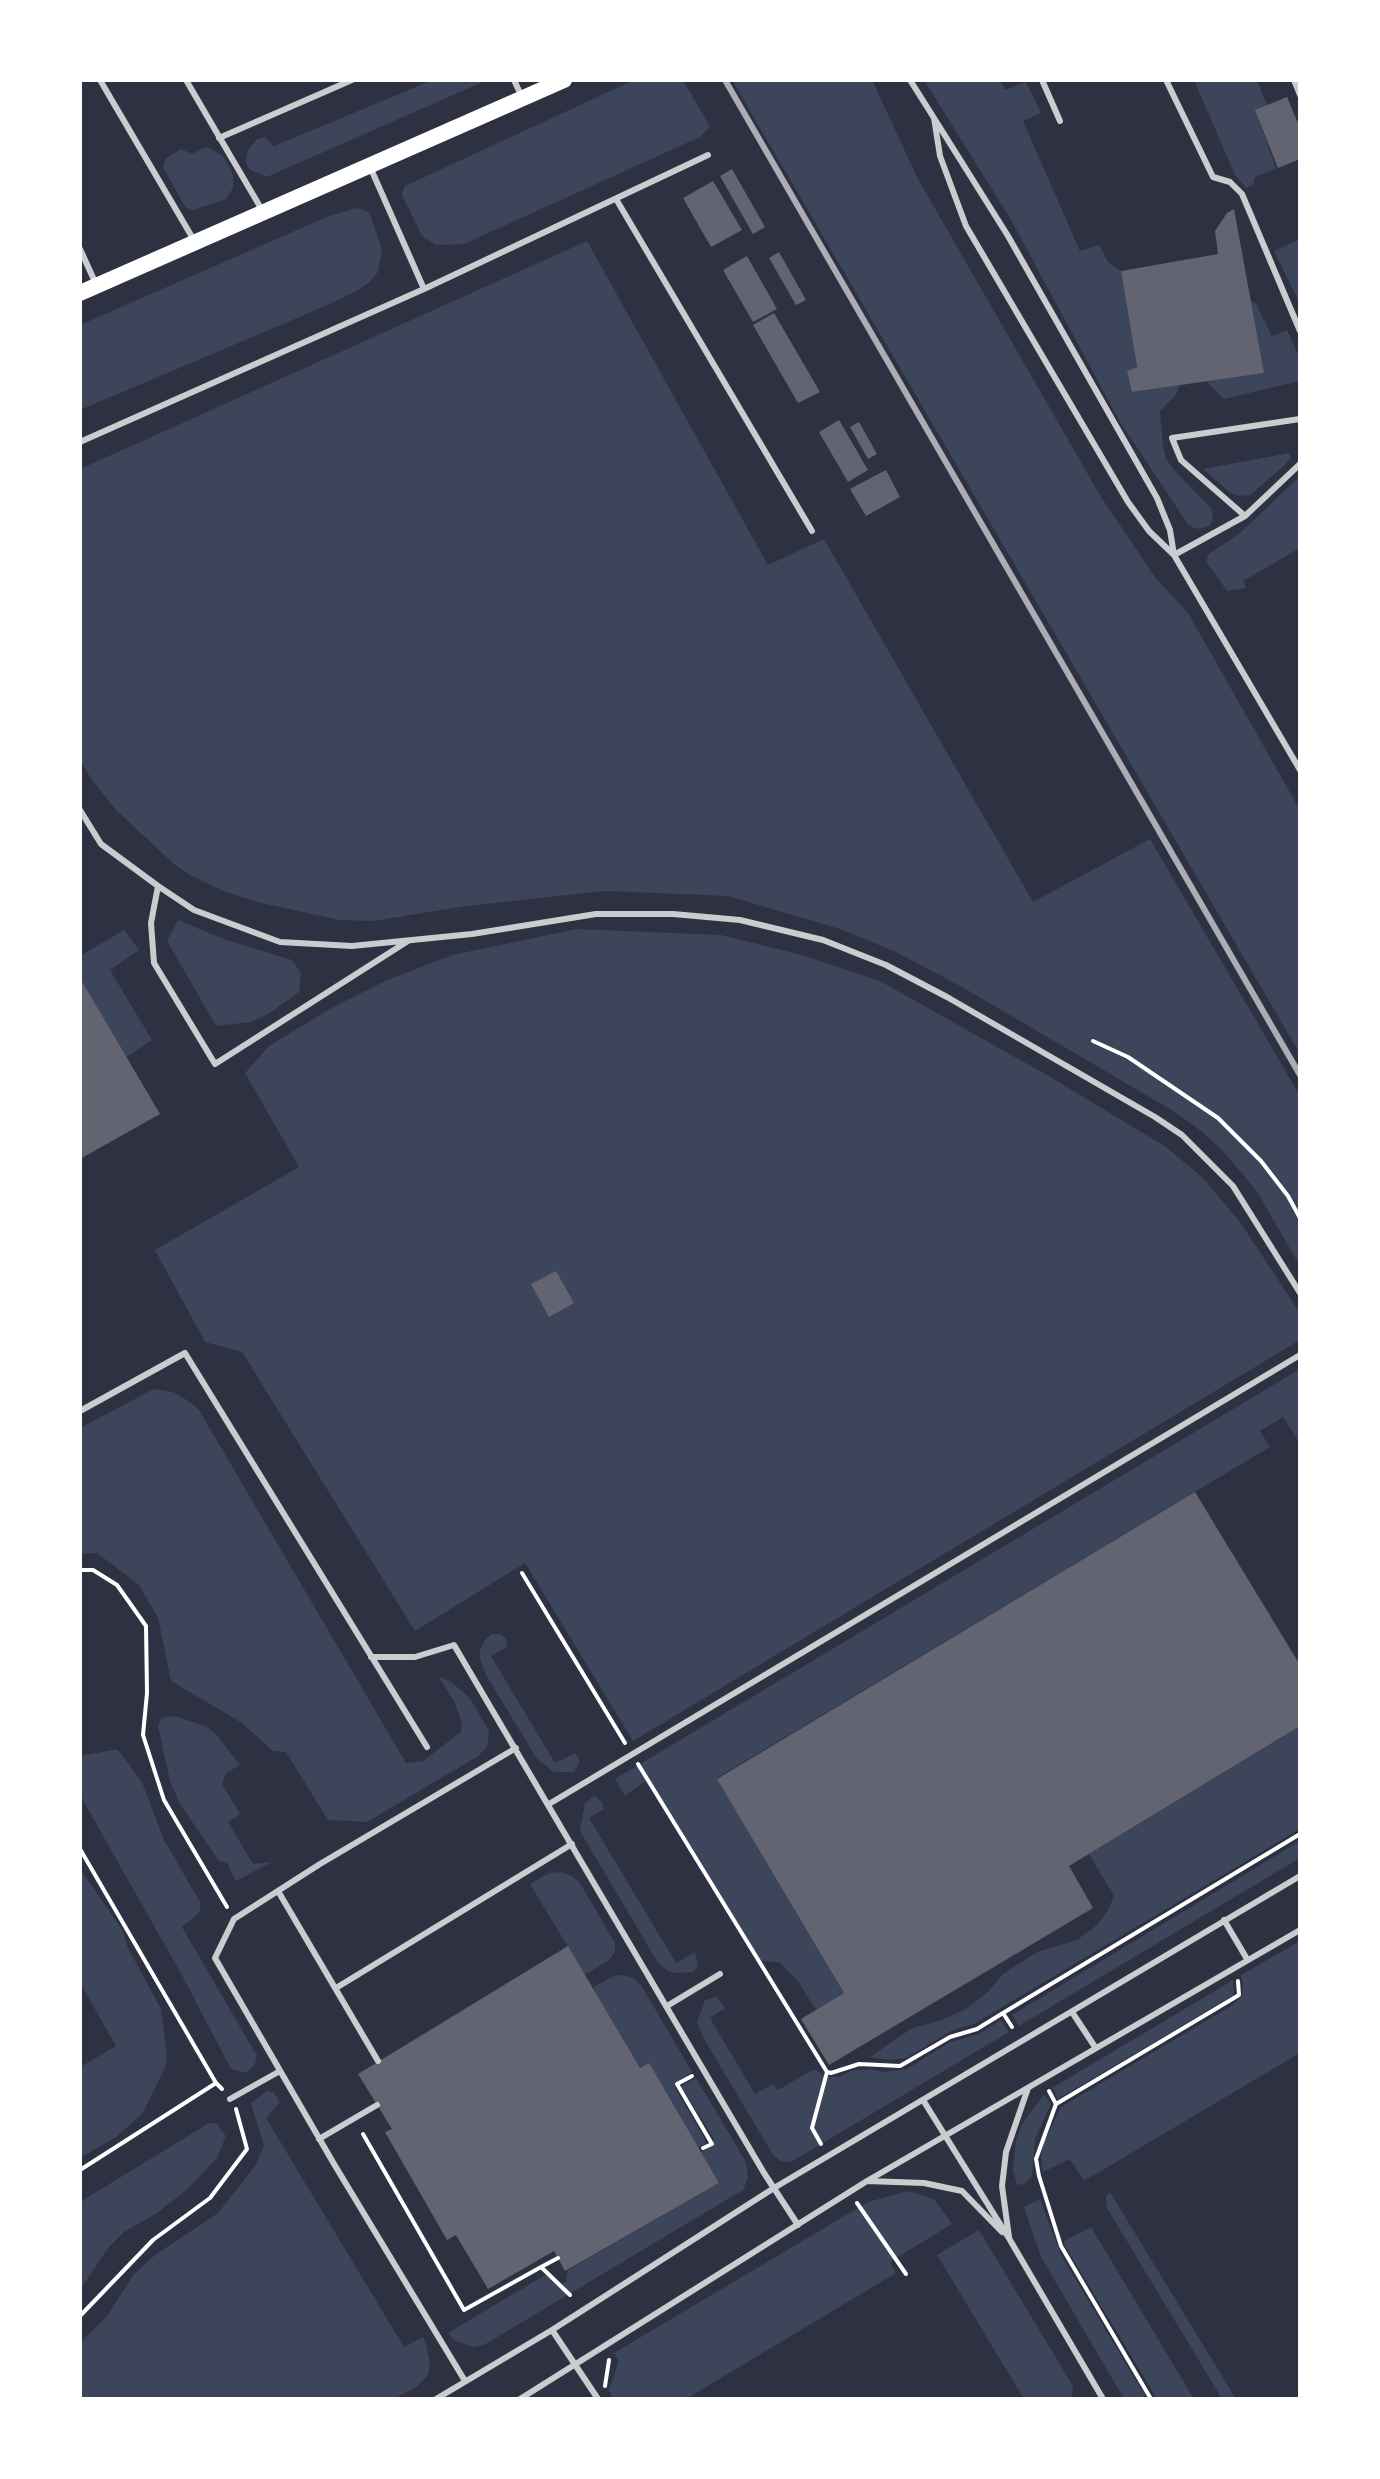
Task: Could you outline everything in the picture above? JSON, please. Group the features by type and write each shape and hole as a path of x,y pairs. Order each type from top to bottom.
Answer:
{"main road":[{"path":"80,293 564,80"}],"lane":[{"path":"100,80 195,242"},
{"path":"186,80 263,213"},
{"path":"219,138 352,80"},
{"path":"514,80 523,98"},
{"path":"910,80 1008,236 1157,498 1170,530 1174,555"},
{"path":"1042,80 1060,121"},
{"path":"1166,80 1213,177 1230,182 1242,194 1300,331"},
{"path":"1294,80 1300,95"},
{"path":"934,118 940,156 966,226 1128,502 1149,531 1174,555 1300,770"},
{"path":"80,442 424,289 708,155"},
{"path":"370,165 424,289"},
{"path":"616,199 812,531"},
{"path":"80,249 97,286"},
{"path":"1245,516 1181,460 1172,438 1300,419"},
{"path":"1174,555 1245,516 1300,464"},
{"path":"80,810 101,844 194,910 280,942 352,946 472,934 596,914 673,914 740,920 823,940 886,965 959,1004 1182,1135 1233,1186 1300,1293"},
{"path":"158,886 151,923 154,963 215,1064 411,939"},
{"path":"80,1411 185,1353 427,1747"},
{"path":"549,1804 1300,1355"},
{"path":"371,1657 415,1657 454,1645 798,2225"},
{"path":"465,2381 319,2139 215,1958 234,1919 516,1748"},
{"path":"336,1988 572,1844"},
{"path":"436,2399 552,2330 774,2188 1300,1876"},
{"path":"278,1891 378,2061"},
{"path":"1224,1920 1247,1959"},
{"path":"520,2399 867,2181 1300,1930"},
{"path":"667,2006 720,1974"},
{"path":"1072,2012 1095,2047"},
{"path":"230,2099 280,2071"},
{"path":"1010,2240 1002,2186 1006,2152 1029,2087"},
{"path":"923,2100 1103,2399"},
{"path":"319,2139 377,2105"},
{"path":"867,2181 924,2183 962,2191 1010,2240"},
{"path":"552,2330 598,2399"}],"path":[{"path":"1093,1041 1128,1057 1218,1118 1261,1161 1288,1196 1300,1218"},
{"path":"80,1570 93,1570 117,1585 146,1626 147,1693 143,1735 164,1800 234,1919"},
{"path":"522,1573 827,2072 812,2128 821,2144"},
{"path":"827,2072 859,2064 900,2066 950,2037 977,2029 1300,1834"},
{"path":"80,1849 216,2083 237,2111 247,2149 210,2198 153,2240 80,2316"},
{"path":"1151,2399 1061,2246 1036,2159 1056,2104 1239,1995 1239,1983 1233,1967"},
{"path":"1003,2013 1012,2027"},
{"path":"703,2148 712,2144 677,2084 704,2069"},
{"path":"80,2170 216,2083"},
{"path":"1049,2091 1056,2104"},
{"path":"363,2134 464,2310 558,2258"},
{"path":"856,2201 906,2274"},
{"path":"541,2267 570,2295"},
{"path":"604,2392 610,2362 606,2354"}],"shaded area":[{"path":"433,80 487,80 267,177 250,170 246,163 248,150 257,139 265,137 274,146"},
{"path":"634,80 683,80 710,127 700,137 464,244 436,245 422,236 402,195 405,186"},
{"path":"732,80 872,80 918,179 1101,497 1155,577 1188,613 1300,810 1300,1054"},
{"path":"924,80 1000,80 1005,90 1026,82 1041,113 1023,121 1080,251 1099,245 1108,262 1121,271 1137,367 1127,371 1132,392 1180,385 1176,395 1160,411 1163,445 1166,459 1211,508 1213,517 1210,526 1198,529 1189,526 1120,422 1010,218"},
{"path":"1194,80 1257,80 1267,105 1256,112 1276,168 1254,178 1254,184 1246,188 1235,175"},
{"path":"206,147 222,155 226,161 233,175 233,188 226,199 193,210 183,203 163,167 166,158 181,149 192,154"},
{"path":"357,208 369,212 382,249 378,272 370,282 314,311 80,410 80,325 329,216"},
{"path":"1300,239 1300,304 1274,251"},
{"path":"587,241 768,565 824,539 1033,902 1150,839 1300,1096 1300,1266 1256,1190 1222,1150 1201,1131 1175,1112 962,987 896,952 840,929 728,896 605,891 467,906 373,921 339,920 257,902 223,891 190,875 116,810 92,780 80,761 80,469"},
{"path":"1251,301 1256,304 1272,336 1287,330 1300,359 1300,381 1224,399 1206,381 1263,373"},
{"path":"1289,453 1291,457 1286,464 1250,495 1239,496 1229,492 1203,469"},
{"path":"1300,476 1300,548 1243,581 1246,588 1227,591 1206,561 1209,554 1240,533"},
{"path":"178,920 226,940 292,960 301,973 299,992 270,1013 251,1022 216,1026 167,941"},
{"path":"577,929 721,935 802,955 880,981 1047,1075 1166,1147 1203,1178 1240,1222 1300,1313 1300,1340 633,1741 525,1563 415,1631 242,1352 205,1342 155,1250 299,1167 245,1073 269,1046 333,1007 385,981 452,955"},
{"path":"124,930 139,950 110,970 152,1040 126,1057 80,978 80,956"},
{"path":"1300,1369 1300,1444 1283,1417 1260,1431 1270,1447 717,1778 844,1993 816,2010 797,1980 779,1962 758,1961 647,1780 625,1796 615,1779"},
{"path":"154,1389 173,1392 199,1410 406,1763 423,1761 461,1732 462,1723 454,1701 438,1676 451,1682 470,1698 489,1731 487,1747 478,1756 367,1822 328,1820 286,1752 273,1751 242,1723 171,1681 158,1618 139,1585 97,1553 80,1554 80,1428"},
{"path":"492,1634 501,1634 506,1639 507,1647 491,1656 555,1763 575,1753 580,1761 574,1772 554,1772 537,1759 486,1675 480,1650"},
{"path":"175,1716 205,1726 216,1734 240,1765 226,1773 222,1784 240,1814 228,1822 253,1864 272,1862 236,1881 227,1863 219,1861 180,1804 170,1781 158,1726 162,1718"},
{"path":"1300,1726 1300,1829 974,2024 951,2031 906,2058 889,2060 870,2057 912,2028 966,2009 988,1992 1003,1974 1037,1952 1077,1940 1097,1925 1114,1896 1089,1854"},
{"path":"118,1750 142,1782 164,1840 200,1902 200,1912 182,1927 257,2056 255,2064 246,2073 231,2069 80,1795 80,1756"},
{"path":"594,1796 602,1802 604,1809 589,1818 676,1963 695,1952 698,1966 693,1972 668,1971 658,1963 580,1831 585,1803"},
{"path":"1300,1841 1300,1858 1019,2026 1012,2015"},
{"path":"80,1869 123,1931 128,1948 161,2009 167,2058 143,2113 116,2137 80,2158 80,2067 116,2046 80,1983"},
{"path":"560,1872 580,1883 615,1943 615,1952 609,1960 585,1975 530,1884 549,1873"},
{"path":"1300,1941 1300,2053 1084,2181 1070,2159 1043,2172 1043,2144 1061,2107 1231,2006 1242,1996 1241,1975"},
{"path":"613,1976 634,1978 641,1985 692,2072 675,2083 675,2088 705,2139 705,2143 698,2148 649,2064 640,2068 596,1994 594,1987"},
{"path":"1233,1980 1232,1996 1058,2099 1052,2088"},
{"path":"717,1997 725,2008 710,2018 755,2094 773,2084 778,2090 814,2069 826,2077 838,2077 851,2071 907,2069 950,2042 979,2034 1001,2020 1009,2032 791,2162 781,2161 773,2155 697,2022 705,2000"},
{"path":"696,2078 746,2162 748,2178 743,2190 484,2345 472,2347 454,2340 448,2333 545,2275 561,2284 566,2282 568,2270 719,2183 701,2152 712,2145 714,2139 681,2086"},
{"path":"267,2091 273,2092 280,2102 266,2118 404,2347 423,2337 430,2362 428,2375 417,2387 393,2399 80,2399 80,2343 107,2316 134,2274 155,2255 218,2213 255,2166 264,2146 251,2103"},
{"path":"1044,2094 1051,2104 1035,2139 1032,2177 1024,2184 1017,2185 1013,2169 1016,2140 1022,2124"},
{"path":"209,2123 216,2123 226,2136 217,2158 189,2188 157,2213 124,2232 108,2248 80,2290 80,2202"},
{"path":"908,2191 934,2199 952,2224 890,2262 896,2273 686,2399 613,2399 609,2390 619,2361 614,2353 868,2202"},
{"path":"1110,2192 1236,2399 1222,2399 1107,2208 1106,2197"},
{"path":"1040,2199 1061,2255 1147,2399 1124,2399 1041,2257 1024,2207"},
{"path":"1091,2227 1194,2399 1157,2399 1064,2244 1064,2241"},
{"path":"979,2230 1073,2386 1071,2399 1024,2399 937,2255"}],"building":[{"path":"1287,97 1300,128 1300,159 1278,168 1255,110"},
{"path":"732,169 765,227 753,234 720,176"},
{"path":"713,181 742,230 711,247 683,198"},
{"path":"1234,209 1264,373 1132,392 1127,371 1137,367 1121,271 1218,254 1215,231 1227,213"},
{"path":"779,252 806,300 796,305 769,258"},
{"path":"747,256 777,309 753,322 723,270"},
{"path":"774,313 820,392 798,403 753,325"},
{"path":"839,420 868,470 848,482 819,432"},
{"path":"859,422 877,454 868,459 850,427"},
{"path":"886,470 900,497 866,516 850,489"},
{"path":"80,978 160,1114 80,1159"},
{"path":"556,1271 574,1303 549,1317 531,1284"},
{"path":"1195,1492 1300,1665 1300,1726 1069,1866 1093,1908 829,2065 801,2019 844,1993 717,1779"},
{"path":"568,1946 640,2068 649,2063 719,2183 565,2271 554,2251 488,2289 456,2235 447,2240 385,2132 392,2129 358,2074"}],"railway":[{"path":"725,80 1300,1075"}]}
